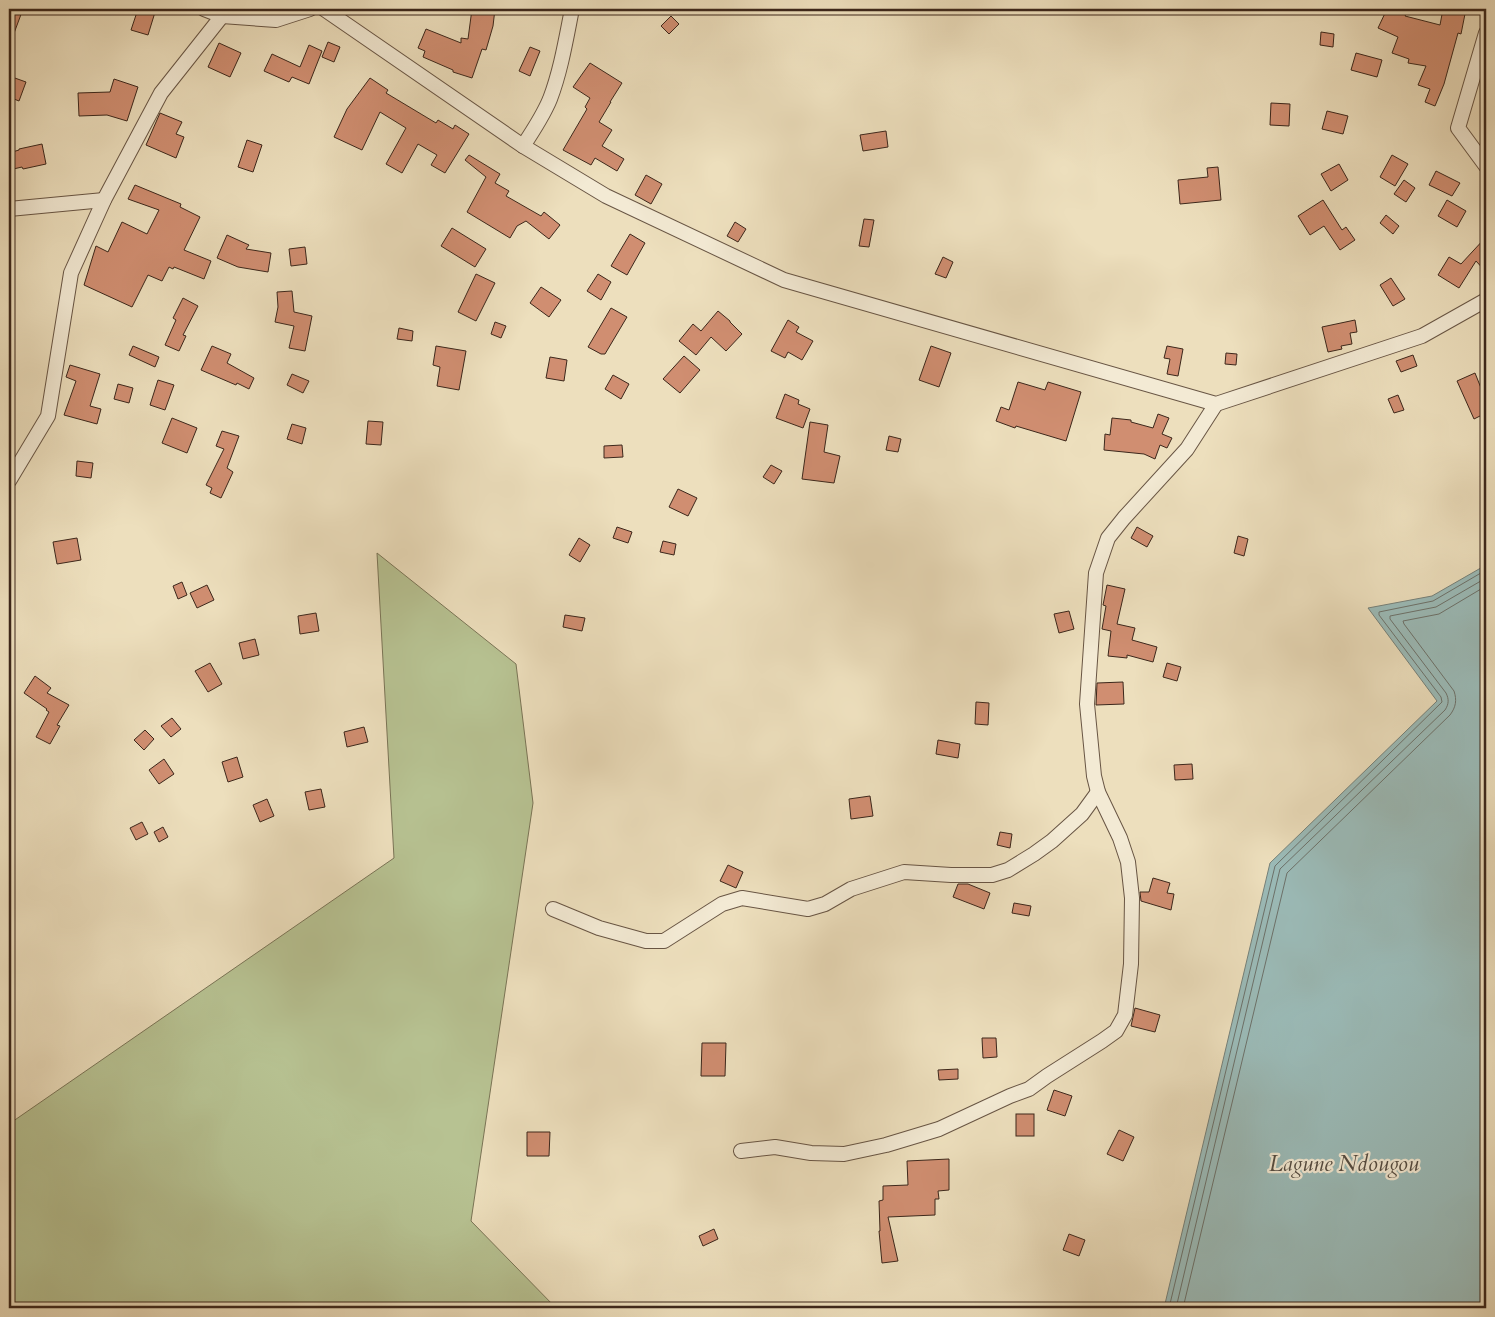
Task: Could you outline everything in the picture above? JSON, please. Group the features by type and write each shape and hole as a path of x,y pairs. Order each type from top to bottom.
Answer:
{"street":[{"path":"204,9 276,20 310,9"},
{"path":"324,9 523,146 606,196 784,280 1216,404 1422,336 1486,300"},
{"path":"523,146 550,100 559,70 572,9"},
{"path":"9,481 48,416 71,273 104,200 161,93 222,12"},
{"path":"1486,33 1458,128 1486,166"},
{"path":"9,209 104,200"},
{"path":"741,1152 775,1147 811,1153 844,1154 886,1145 940,1129 1029,1089 1116,1030 1125,1015 1131,964 1132,898 1128,862 1120,838 1098,792 1094,776 1087,704 1096,573 1108,538 1187,449 1216,404"},
{"path":"553,909 599,928 646,942 664,940 722,904 742,898 808,909 825,904 850,889 904,872 951,876 992,874 1008,870 1034,854 1082,814 1098,792"}],"green space":[{"path":"377,553 516,664 533,803 471,1221 556,1308 9,1308 9,1124 394,858"}],"water":[{"name":"Lagune Ndougou","path":"1486,565 1486,1308 1164,1308 1270,863 1437,701 1368,608 1432,596"}],"building":[{"path":"9,9 23,9 10,44 9,44"},
{"path":"138,9 156,9 148,35 131,30"},
{"path":"472,9 495,9 493,26 486,50 482,49 472,78 453,72 453,70 423,57 425,51 418,48 426,29 461,43 461,38 468,39"},
{"path":"1387,9 1409,9 1405,16 1440,25 1443,9 1466,9 1461,34 1458,33 1444,84 1435,106 1425,102 1430,89 1418,85 1426,66 1408,63 1409,59 1392,53 1398,37 1378,28"},
{"path":"671,16 679,24 669,34 661,26"},
{"path":"1321,32 1334,34 1333,47 1320,45"},
{"path":"328,42 340,47 334,62 322,57"},
{"path":"219,43 241,53 230,77 208,67"},
{"path":"309,45 322,51 309,84 292,77 289,82 264,71 272,54 300,67"},
{"path":"530,47 540,51 530,76 519,71"},
{"path":"1356,53 1382,60 1377,77 1351,70"},
{"path":"590,63 622,83 599,122 612,130 602,146 624,159 617,171 595,158 591,165 563,150 587,109 585,107 590,98 573,87"},
{"path":"12,77 26,82 19,101 9,97 9,85"},
{"path":"370,78 388,90 386,93 436,123 438,120 453,129 455,125 469,134 445,173 431,165 437,155 418,144 402,173 386,164 406,128 380,112 362,150 334,137 347,109"},
{"path":"114,79 138,87 127,121 107,115 79,116 78,93 110,92"},
{"path":"1271,103 1290,104 1289,126 1270,125"},
{"path":"1327,111 1348,116 1343,134 1322,129"},
{"path":"160,113 182,122 176,134 184,137 176,158 146,145"},
{"path":"886,131 888,147 863,151 860,135"},
{"path":"247,140 262,145 253,172 238,167"},
{"path":"42,144 46,164 9,170 9,153"},
{"path":"469,155 500,174 495,183 509,191 506,196 541,216 544,212 560,225 549,239 526,221 517,226 510,238 467,212 486,177 465,160"},
{"path":"1392,155 1408,164 1395,186 1380,177"},
{"path":"1339,164 1348,180 1331,191 1321,174"},
{"path":"1218,167 1221,200 1180,204 1178,180 1208,177 1207,168"},
{"path":"1436,171 1460,183 1452,196 1429,185"},
{"path":"646,175 662,184 651,204 635,195"},
{"path":"1404,180 1415,188 1406,202 1394,194"},
{"path":"135,185 181,204 180,207 200,217 184,250 211,261 204,279 174,267 173,269 169,267 162,281 148,275 132,307 84,285 96,246 108,252 122,222 147,234 159,210 128,199"},
{"path":"1323,200 1342,230 1346,227 1355,240 1340,250 1324,226 1310,235 1298,216"},
{"path":"1447,200 1466,211 1457,227 1438,216"},
{"path":"1386,215 1399,226 1393,234 1380,223"},
{"path":"864,219 874,220 869,247 859,246"},
{"path":"735,222 746,229 738,242 727,236"},
{"path":"452,228 486,249 475,267 441,246"},
{"path":"630,234 645,243 627,275 611,266"},
{"path":"227,235 249,245 246,249 271,253 268,272 238,267 217,258"},
{"path":"1486,237 1486,272 1476,261 1459,288 1438,275 1449,257 1461,264"},
{"path":"305,247 307,264 291,266 289,249"},
{"path":"943,257 953,262 946,278 935,274"},
{"path":"476,274 495,283 476,321 458,312"},
{"path":"598,274 611,282 601,300 587,291"},
{"path":"1391,278 1405,299 1393,306 1380,285"},
{"path":"541,287 561,300 549,317 530,303"},
{"path":"292,291 294,312 312,316 305,351 289,348 294,326 275,322 278,307 277,292"},
{"path":"183,298 198,306 183,335 186,336 179,351 165,345 176,320 173,318"},
{"path":"611,308 627,317 605,354 601,354 588,347"},
{"path":"718,311 742,334 726,351 711,337 696,355 679,341 693,324 701,331"},
{"path":"788,320 799,327 796,332 813,341 802,360 788,352 785,358 771,351"},
{"path":"1355,320 1357,332 1350,333 1352,344 1341,346 1342,349 1328,352 1322,327"},
{"path":"495,322 506,326 501,338 491,334"},
{"path":"399,328 413,331 412,341 397,339"},
{"path":"133,346 159,357 155,367 129,355"},
{"path":"212,346 231,354 227,363 254,378 249,389 201,370"},
{"path":"436,346 466,351 459,390 437,386 440,367 433,365"},
{"path":"931,346 951,353 939,387 919,380"},
{"path":"1167,346 1183,349 1178,376 1167,374 1170,359 1164,358"},
{"path":"1226,353 1237,354 1236,365 1225,364"},
{"path":"1413,355 1417,366 1401,372 1396,361"},
{"path":"684,356 700,370 680,393 663,379"},
{"path":"550,357 567,360 564,381 546,378"},
{"path":"70,365 100,374 90,406 101,409 97,424 64,415 76,381 66,377"},
{"path":"1475,373 1483,393 1486,392 1486,413 1474,419 1457,381"},
{"path":"292,374 309,381 303,393 287,385"},
{"path":"613,375 629,384 621,399 605,389"},
{"path":"158,380 174,385 165,410 150,405"},
{"path":"1018,382 1045,390 1048,382 1081,392 1066,441 1016,426 1015,428 996,421 1001,407 1009,410"},
{"path":"118,384 133,388 129,403 114,399"},
{"path":"785,394 799,400 798,404 810,409 803,428 776,418"},
{"path":"1398,395 1404,410 1394,413 1388,399"},
{"path":"1158,414 1169,418 1162,434 1172,438 1167,448 1160,445 1155,459 1144,454 1104,450 1105,434 1110,435 1112,418 1131,420 1131,422 1153,428"},
{"path":"172,418 197,428 187,453 162,443"},
{"path":"368,421 383,422 381,445 366,444"},
{"path":"810,422 828,425 824,452 840,456 834,483 802,479"},
{"path":"292,424 306,428 302,444 287,439"},
{"path":"222,431 239,436 227,468 233,472 221,498 210,493 212,488 206,485 224,449 216,446"},
{"path":"889,436 901,439 898,452 886,450"},
{"path":"622,445 623,457 604,458 604,446"},
{"path":"77,461 93,463 91,478 76,476"},
{"path":"771,465 782,471 774,484 763,477"},
{"path":"678,489 697,498 688,516 669,507"},
{"path":"617,527 632,532 628,543 613,538"},
{"path":"1137,527 1153,536 1147,547 1131,538"},
{"path":"1238,536 1248,539 1244,556 1234,553"},
{"path":"77,538 81,560 57,564 53,542"},
{"path":"579,538 590,545 580,562 569,555"},
{"path":"663,541 676,544 674,555 660,552"},
{"path":"182,582 187,595 178,599 173,586"},
{"path":"207,585 214,600 197,608 190,593"},
{"path":"1107,585 1125,589 1117,624 1135,628 1132,640 1157,647 1153,662 1127,655 1127,658 1108,656 1111,631 1102,629 1106,606 1103,605"},
{"path":"1069,611 1074,629 1059,633 1054,614"},
{"path":"316,613 319,631 300,634 298,616"},
{"path":"565,615 585,618 582,631 563,627"},
{"path":"255,639 259,655 243,659 239,643"},
{"path":"210,663 222,684 208,692 195,671"},
{"path":"1167,663 1181,667 1177,681 1163,677"},
{"path":"35,676 51,688 47,693 69,705 57,725 60,726 50,744 36,737 49,712 24,693"},
{"path":"1123,682 1124,704 1096,705 1097,683"},
{"path":"976,702 989,703 988,725 975,724"},
{"path":"172,718 181,729 171,737 161,726"},
{"path":"364,727 368,742 347,747 344,732"},
{"path":"145,730 154,739 144,750 134,740"},
{"path":"938,740 960,744 958,758 936,754"},
{"path":"237,757 243,777 228,782 222,762"},
{"path":"164,759 174,774 159,784 149,770"},
{"path":"1192,764 1193,779 1175,780 1174,765"},
{"path":"321,789 325,807 309,810 305,792"},
{"path":"870,796 873,816 851,819 849,799"},
{"path":"267,799 274,816 260,822 253,805"},
{"path":"142,822 148,834 136,840 130,828"},
{"path":"163,827 168,837 159,842 154,832"},
{"path":"1000,832 1012,834 1010,848 997,845"},
{"path":"728,865 743,872 736,888 720,881"},
{"path":"1153,878 1170,883 1167,893 1174,894 1171,910 1141,901 1140,892 1149,892"},
{"path":"958,884 968,884 990,893 984,909 953,897"},
{"path":"1014,903 1031,906 1029,916 1012,913"},
{"path":"1135,1008 1160,1015 1155,1032 1131,1026"},
{"path":"982,1038 996,1038 997,1057 983,1058"},
{"path":"702,1043 726,1043 725,1076 701,1076"},
{"path":"958,1069 958,1079 939,1080 938,1070"},
{"path":"1054,1090 1072,1096 1065,1116 1047,1110"},
{"path":"1016,1114 1034,1114 1034,1136 1016,1136"},
{"path":"1119,1130 1134,1137 1123,1161 1107,1154"},
{"path":"527,1132 550,1132 549,1156 527,1156"},
{"path":"949,1159 949,1190 938,1191 939,1199 935,1199 935,1215 888,1217 898,1261 882,1263 879,1201 883,1200 883,1186 908,1185 907,1161"},
{"path":"714,1229 718,1239 703,1246 699,1236"},
{"path":"1069,1234 1085,1240 1079,1256 1063,1250"}]}
